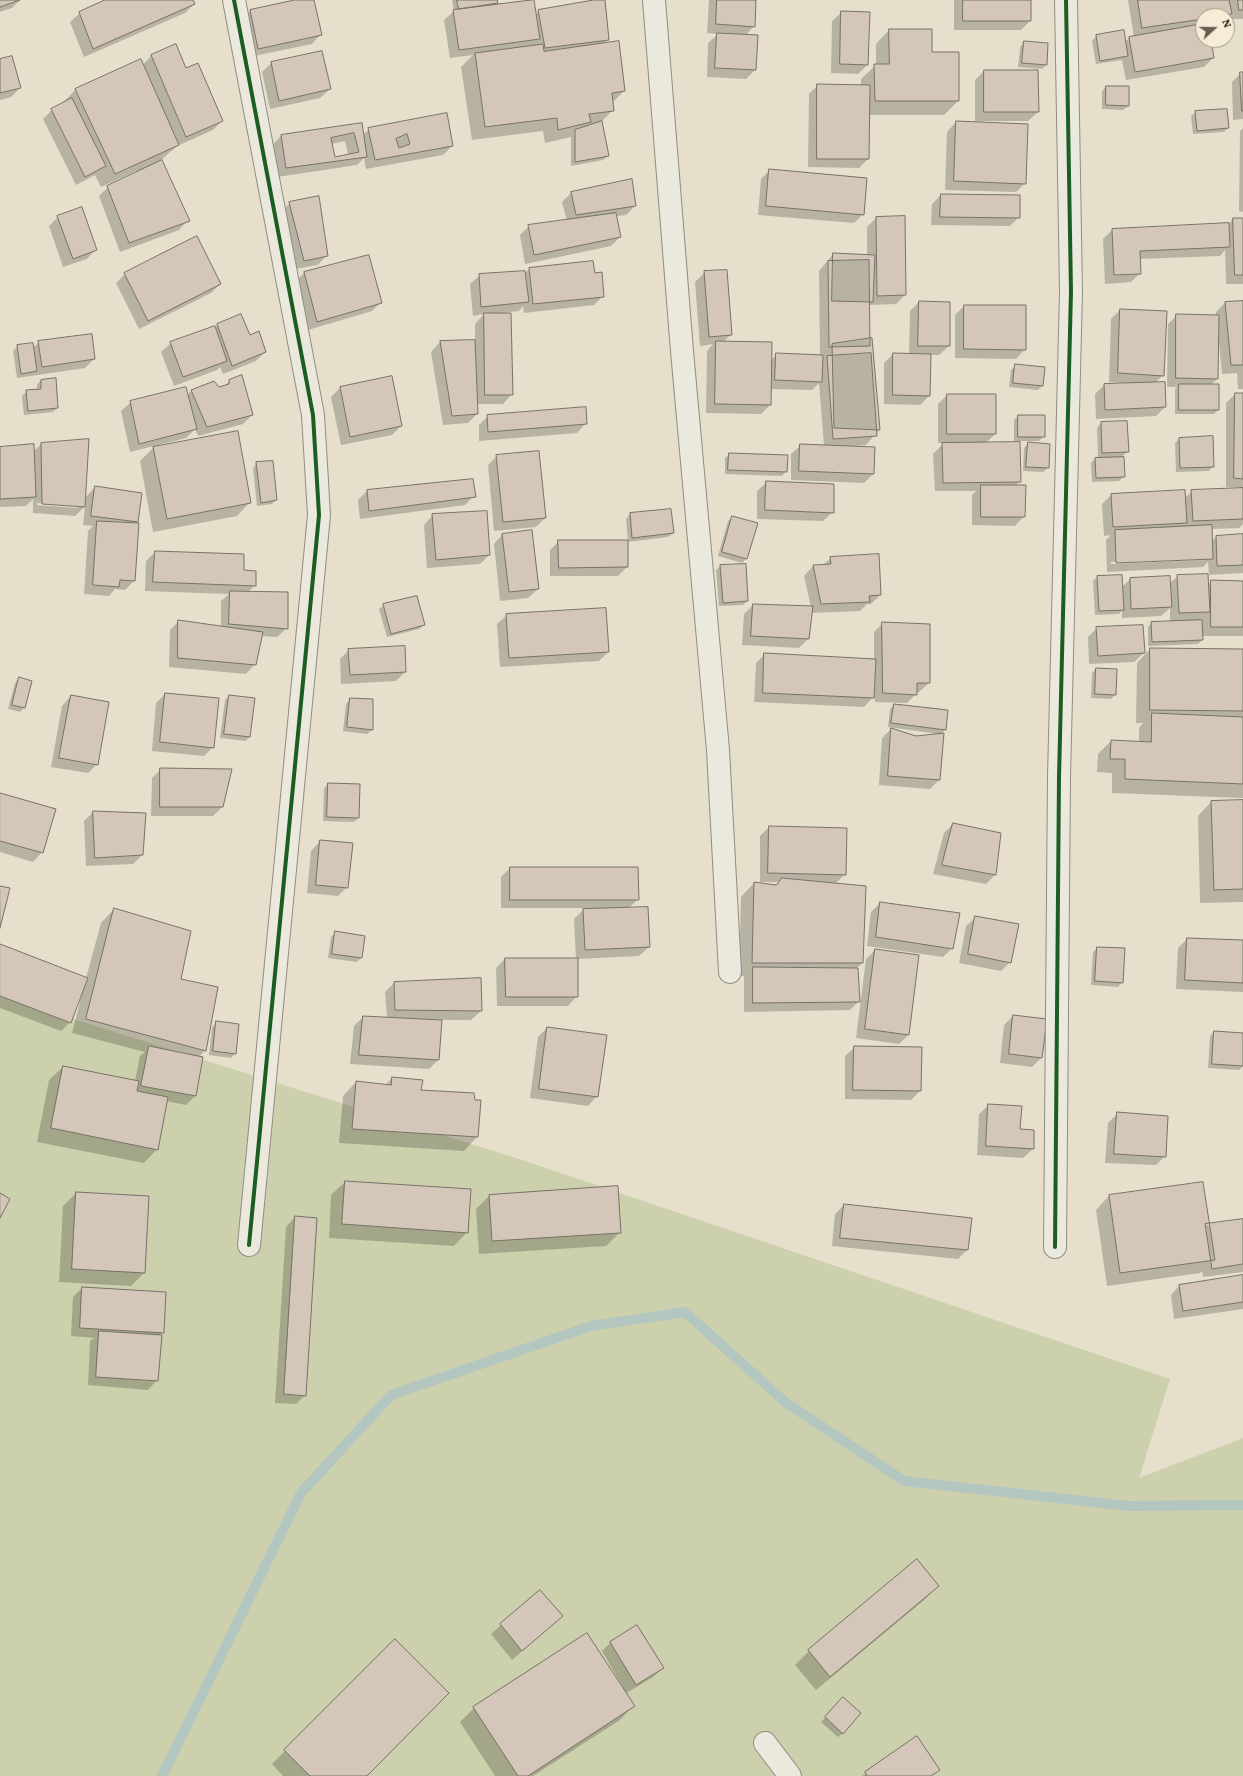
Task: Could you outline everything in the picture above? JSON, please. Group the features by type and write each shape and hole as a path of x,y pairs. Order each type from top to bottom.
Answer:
{"street":[{"path":"234,0 313,415 319,515 249,1245"},
{"path":"654,0 682,351 718,750 730,972"},
{"path":"1055,1247 1060,769 1070,291 1066,0"},
{"path":"765,1743 790,1776"}],"green space":[{"path":"0,996 519,1159 1170,1379 1139,1478 1243,1438 1243,1776 0,1776"}],"building":[{"path":"0,0 20,0 0,7"},
{"path":"105,0 193,0 195,4 93,49 79,12"},
{"path":"295,0 314,0 322,35 258,49 250,10"},
{"path":"457,0 497,0 498,3 459,9"},
{"path":"534,0 540,39 459,50 453,10"},
{"path":"594,0 605,0 609,40 545,48 538,10"},
{"path":"717,0 756,0 755,27 716,24"},
{"path":"963,0 1031,0 1031,21 963,21"},
{"path":"1138,0 1229,0 1231,8 1195,8 1195,20 1142,28"},
{"path":"1238,0 1243,0 1243,10 1239,10"},
{"path":"841,11 870,12 868,65 840,64"},
{"path":"1195,25 1195,48 1212,48 1214,58 1135,72 1129,37"},
{"path":"889,29 932,29 932,52 959,52 959,101 875,101 874,64 889,64"},
{"path":"1124,30 1128,56 1100,61 1096,35"},
{"path":"717,33 758,35 756,70 715,68"},
{"path":"619,41 625,91 612,93 614,111 589,114 591,122 558,130 557,118 485,127 475,53 543,44 544,51"},
{"path":"1024,41 1048,43 1047,65 1022,63"},
{"path":"176,44 186,68 198,63 223,121 186,137 151,55"},
{"path":"322,51 331,89 279,101 271,62"},
{"path":"12,56 21,88 0,93 0,59"},
{"path":"141,59 179,145 115,174 75,89"},
{"path":"984,70 1038,70 1039,112 984,112"},
{"path":"1240,72 1243,72 1243,111 1242,111"},
{"path":"817,84 870,85 869,159 817,159"},
{"path":"1106,86 1129,86 1129,106 1106,105"},
{"path":"72,98 106,166 85,177 51,109"},
{"path":"1227,109 1229,128 1197,131 1195,111"},
{"path":"447,113 453,146 375,160 368,128","holes":["407,134 410,144 399,148 396,139"]},
{"path":"602,121 609,156 575,162 575,130"},
{"path":"956,121 1028,124 1026,184 954,181"},
{"path":"362,123 367,157 286,168 281,135","holes":["354,133 359,152 335,157 331,138"]},
{"path":"162,160 190,221 129,243 107,186"},
{"path":"769,169 867,178 864,215 766,206"},
{"path":"632,179 636,206 576,215 571,192"},
{"path":"941,194 1020,195 1020,218 940,217"},
{"path":"319,196 328,256 304,261 289,202"},
{"path":"82,207 97,250 73,259 57,216"},
{"path":"616,213 621,237 534,255 528,225"},
{"path":"905,216 906,295 877,296 876,217"},
{"path":"1233,218 1243,218 1243,275 1235,275"},
{"path":"1229,223 1230,247 1140,251 1141,274 1114,275 1112,229"},
{"path":"197,236 221,284 148,321 124,273"},
{"path":"833,253 875,255 873,302 832,301"},
{"path":"369,255 382,303 317,322 304,272"},
{"path":"869,260 870,346 829,347 828,261"},
{"path":"593,261 595,273 602,272 604,297 533,304 529,268"},
{"path":"727,270 732,335 709,337 704,271"},
{"path":"525,271 529,302 481,307 479,274"},
{"path":"919,301 950,302 950,346 918,346"},
{"path":"1243,301 1243,365 1231,365 1225,302"},
{"path":"964,305 1026,305 1026,350 964,349"},
{"path":"1120,309 1167,311 1164,376 1118,373"},
{"path":"484,313 511,313 513,395 485,395"},
{"path":"241,314 250,335 259,331 266,352 232,366 217,324"},
{"path":"1176,314 1219,315 1218,379 1176,378"},
{"path":"215,326 227,361 183,377 170,342"},
{"path":"92,334 95,359 42,367 38,341"},
{"path":"872,338 880,430 834,428 832,344"},
{"path":"475,340 478,414 452,416 440,341"},
{"path":"716,341 772,342 771,405 715,404"},
{"path":"33,343 37,371 21,374 17,345"},
{"path":"776,353 823,355 822,382 775,380"},
{"path":"871,353 877,436 833,439 827,356"},
{"path":"893,353 931,354 930,396 893,395"},
{"path":"1015,364 1045,367 1043,386 1013,383"},
{"path":"242,375 253,415 207,427 191,390 214,381 219,387 229,384 229,380"},
{"path":"392,376 402,426 350,437 340,387"},
{"path":"56,378 58,408 28,411 26,390 41,389 41,380"},
{"path":"1165,382 1166,407 1105,410 1104,384"},
{"path":"1179,384 1219,384 1219,410 1179,410"},
{"path":"186,387 197,429 139,444 130,401"},
{"path":"1235,393 1243,393 1243,479 1234,478"},
{"path":"947,394 996,394 996,434 947,434"},
{"path":"586,407 587,424 488,432 487,415"},
{"path":"1018,415 1045,415 1045,437 1018,437"},
{"path":"1127,421 1129,452 1102,453 1101,422"},
{"path":"238,431 251,503 167,519 153,447"},
{"path":"1213,436 1214,467 1180,468 1179,438"},
{"path":"89,439 85,507 42,504 41,443"},
{"path":"1020,442 1021,482 943,483 942,443"},
{"path":"1028,442 1050,444 1049,468 1026,467"},
{"path":"34,444 36,497 0,499 0,447"},
{"path":"800,444 875,447 874,474 799,471"},
{"path":"539,451 546,518 503,522 496,455"},
{"path":"729,453 788,455 787,472 728,470"},
{"path":"1124,457 1125,477 1096,478 1095,458"},
{"path":"273,461 277,500 261,503 256,462"},
{"path":"473,479 476,497 369,511 367,490"},
{"path":"766,481 834,484 834,513 765,510"},
{"path":"981,485 1026,485 1025,517 981,517"},
{"path":"95,486 142,493 138,522 91,516"},
{"path":"1243,488 1243,519 1193,521 1191,490"},
{"path":"1185,490 1187,523 1113,527 1111,494"},
{"path":"671,509 674,533 632,538 630,513"},
{"path":"487,511 490,555 436,560 432,514"},
{"path":"732,516 758,523 747,559 722,552"},
{"path":"97,521 139,523 135,581 120,580 119,587 93,585"},
{"path":"1212,525 1213,559 1116,563 1115,530"},
{"path":"532,530 539,589 509,592 502,534"},
{"path":"1243,534 1243,565 1217,566 1216,536"},
{"path":"558,540 628,540 628,567 559,568"},
{"path":"155,551 244,554 244,570 256,571 256,586 153,582"},
{"path":"879,554 881,595 869,596 870,602 821,604 813,565 831,564 830,557"},
{"path":"746,564 748,601 723,603 720,565"},
{"path":"1208,574 1210,612 1179,613 1177,575"},
{"path":"1122,575 1124,610 1099,611 1097,576"},
{"path":"1170,576 1172,607 1131,609 1130,578"},
{"path":"1211,580 1243,581 1243,627 1211,627"},
{"path":"230,591 288,592 288,629 229,624"},
{"path":"417,596 425,625 391,634 383,604"},
{"path":"753,604 813,606 809,639 751,636"},
{"path":"606,608 609,652 509,658 506,614"},
{"path":"178,620 263,632 256,665 178,658"},
{"path":"1202,620 1203,640 1152,642 1151,622"},
{"path":"882,622 930,624 930,683 917,683 917,695 883,693"},
{"path":"1143,625 1145,653 1098,656 1096,627"},
{"path":"405,646 406,672 350,675 348,649"},
{"path":"1150,648 1243,649 1243,711 1150,710"},
{"path":"764,653 876,659 874,698 763,693"},
{"path":"1096,668 1117,669 1116,695 1095,694"},
{"path":"19,677 32,681 25,708 12,705"},
{"path":"165,693 219,698 214,748 160,742"},
{"path":"71,695 109,702 98,765 59,758"},
{"path":"229,695 255,698 250,737 224,734"},
{"path":"350,698 373,699 373,730 347,727"},
{"path":"894,704 948,710 946,730 891,723"},
{"path":"1152,713 1243,717 1243,784 1125,779 1125,759 1110,759 1111,740 1151,742"},
{"path":"891,728 916,736 944,733 940,780 888,776"},
{"path":"160,768 232,769 223,807 160,807"},
{"path":"328,783 360,784 359,818 327,817"},
{"path":"0,793 56,809 43,853 0,841"},
{"path":"1243,800 1243,889 1214,890 1211,801"},
{"path":"93,811 146,813 143,855 95,858"},
{"path":"953,823 1001,833 996,875 942,865"},
{"path":"769,826 847,828 846,875 768,873"},
{"path":"320,840 353,843 348,888 316,885"},
{"path":"510,867 638,867 639,900 510,900"},
{"path":"782,878 866,886 863,963 752,963 754,882 776,885"},
{"path":"0,886 10,888 0,928"},
{"path":"880,902 960,913 953,949 876,937"},
{"path":"648,907 650,947 585,950 583,909"},
{"path":"114,908 191,931 181,979 218,987 206,1051 86,1019"},
{"path":"975,916 1019,924 1011,963 968,954"},
{"path":"335,931 365,936 362,958 332,954"},
{"path":"1187,938 1243,940 1243,983 1185,980"},
{"path":"0,944 88,978 71,1023 0,996"},
{"path":"1097,947 1125,948 1123,983 1095,981"},
{"path":"875,949 919,955 909,1035 865,1029"},
{"path":"505,958 578,958 578,997 506,997"},
{"path":"753,967 858,968 860,1002 753,1003"},
{"path":"481,978 482,1011 395,1010 394,982"},
{"path":"1013,1015 1047,1019 1042,1058 1009,1054"},
{"path":"363,1016 442,1020 439,1060 359,1055"},
{"path":"216,1021 239,1024 236,1054 213,1051"},
{"path":"547,1027 607,1035 598,1097 539,1089"},
{"path":"1214,1031 1243,1033 1243,1066 1212,1064"},
{"path":"149,1046 203,1057 196,1096 141,1086"},
{"path":"854,1046 922,1047 921,1091 853,1090"},
{"path":"63,1066 139,1081 137,1091 168,1097 158,1150 51,1128"},
{"path":"392,1077 423,1080 421,1090 474,1093 475,1100 481,1100 478,1137 352,1129 356,1081 391,1085"},
{"path":"988,1104 1022,1106 1020,1129 1034,1130 1034,1149 986,1146"},
{"path":"1117,1112 1168,1116 1166,1157 1114,1154"},
{"path":"345,1181 471,1189 468,1233 342,1224"},
{"path":"1203,1182 1215,1260 1120,1273 1109,1195"},
{"path":"618,1186 621,1233 492,1241 489,1195"},
{"path":"76,1192 149,1196 145,1273 72,1269"},
{"path":"0,1193 10,1199 0,1218"},
{"path":"844,1204 972,1218 968,1250 840,1238"},
{"path":"295,1216 317,1218 306,1396 284,1394"},
{"path":"1243,1219 1243,1264 1212,1269 1205,1224"},
{"path":"1243,1275 1243,1302 1183,1311 1179,1285"},
{"path":"82,1287 166,1292 164,1333 80,1328"},
{"path":"99,1331 162,1335 158,1381 96,1377"},
{"path":"917,1559 939,1586 830,1677 808,1650"},
{"path":"540,1590 563,1616 522,1651 500,1624"},
{"path":"637,1625 664,1668 636,1685 610,1642"},
{"path":"587,1633 635,1706 528,1776 518,1776 473,1707"},
{"path":"395,1639 449,1693 367,1776 310,1776 284,1750"},
{"path":"843,1697 861,1713 843,1734 825,1717"},
{"path":"917,1736 940,1770 931,1776 867,1776 865,1772"}],"waterway":[{"path":"162,1776 301,1493 391,1395 591,1326 685,1312 785,1402 904,1481 1129,1506 1243,1505"}],"cycle path":[{"path":"234,0 313,415 319,515 249,1245"},
{"path":"1055,1247 1059,777 1071,291 1066,0"}]}
